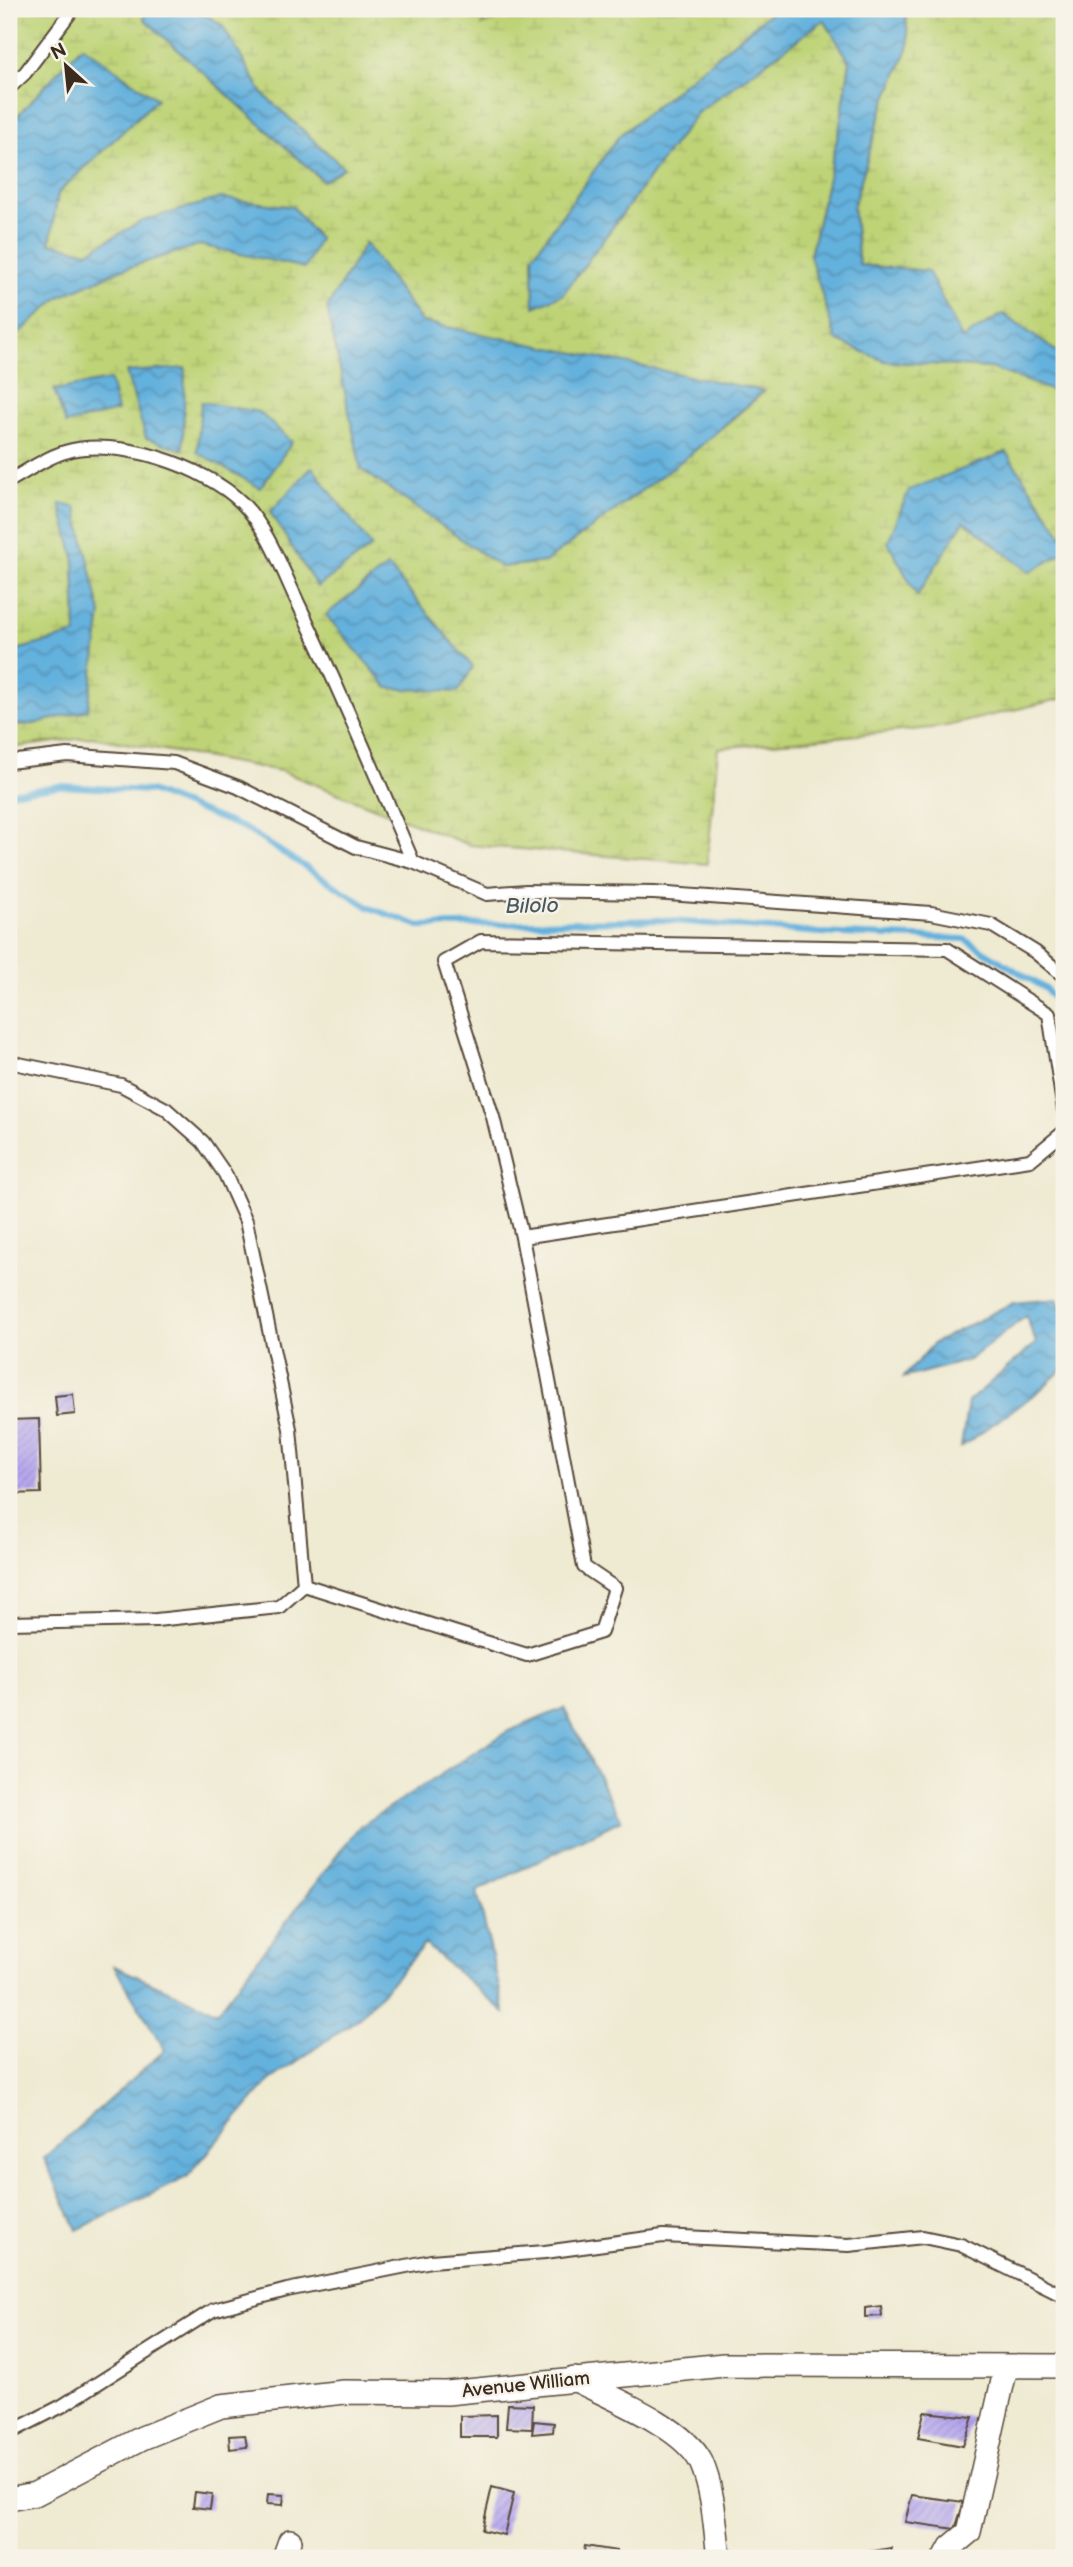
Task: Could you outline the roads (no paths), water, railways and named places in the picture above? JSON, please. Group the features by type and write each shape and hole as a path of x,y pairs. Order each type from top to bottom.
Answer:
{"street":[{"name":"Avenue William","path":"9,2500 35,2494 142,2438 221,2406 344,2392 447,2393 724,2365 878,2363 1064,2366"},
{"path":"945,2558 951,2547 968,2532 1006,2367"},
{"path":"574,2379 666,2428 688,2446 701,2462 712,2497 719,2558"}],"lane":[{"path":"9,88 25,73 73,9"},
{"path":"9,481 64,452 91,447 116,448 167,461 208,478 243,503 268,540 343,695 413,862"},
{"path":"9,762 67,755 174,763 238,787 356,847 413,862 487,894 526,891 654,893 931,913 991,925 1035,952 1064,976"},
{"path":"304,1585 527,1655 601,1632 615,1588 584,1567 522,1237 493,1117 444,962 481,941 947,949 1049,1014 1064,1111"},
{"path":"9,1062 121,1085 166,1109 203,1142 225,1174 246,1221 290,1429 304,1585"},
{"path":"522,1237 1030,1160 1064,1132"},
{"path":"9,1623 156,1620 279,1607 304,1585"},
{"path":"9,2433 62,2406 213,2310 287,2290 431,2260 545,2252 663,2236 849,2245 922,2237 961,2245 1064,2296"}],"water":[{"path":"145,9 196,9 222,25 263,94 344,168 323,181 144,19"},
{"path":"775,9 905,9 909,46 882,109 853,207 859,265 928,271 962,339 1003,314 1064,357 1064,395 991,368 884,361 836,340 810,256 840,126 850,62 824,20 697,113 563,294 534,307 533,256 619,136"},
{"path":"82,46 157,99 58,193 50,243 88,252 142,221 221,198 293,207 319,239 305,268 199,245 120,270 59,297 9,343 9,125"},
{"path":"365,243 422,322 764,391 692,453 545,562 501,567 361,469 327,308"},
{"path":"185,368 183,450 146,438 126,372"},
{"path":"110,380 117,411 66,424 54,390"},
{"path":"201,402 259,412 292,442 260,488 197,452"},
{"path":"1006,452 1064,538 1064,552 1030,572 964,521 917,596 888,542 909,490"},
{"path":"312,467 372,547 317,587 270,512"},
{"path":"60,504 76,507 101,614 88,710 34,724 9,725 9,652 76,634 74,557"},
{"path":"388,566 473,667 458,692 388,688 326,615"},
{"path":"1057,1298 1064,1316 1064,1368 1039,1391 961,1447 968,1402 1036,1343 1026,1316 969,1360 903,1378 934,1343 1014,1302"},
{"path":"564,1708 621,1820 477,1891 505,2013 425,1944 359,2018 269,2081 187,2177 77,2230 44,2158 165,2050 114,1966 217,2012 358,1828 507,1732"}],"waterway":[{"name":"Bilolo","path":"9,793 59,786 150,791 244,828 370,908 420,926 661,920 819,933 964,939 1046,989 1064,1013"}]}
